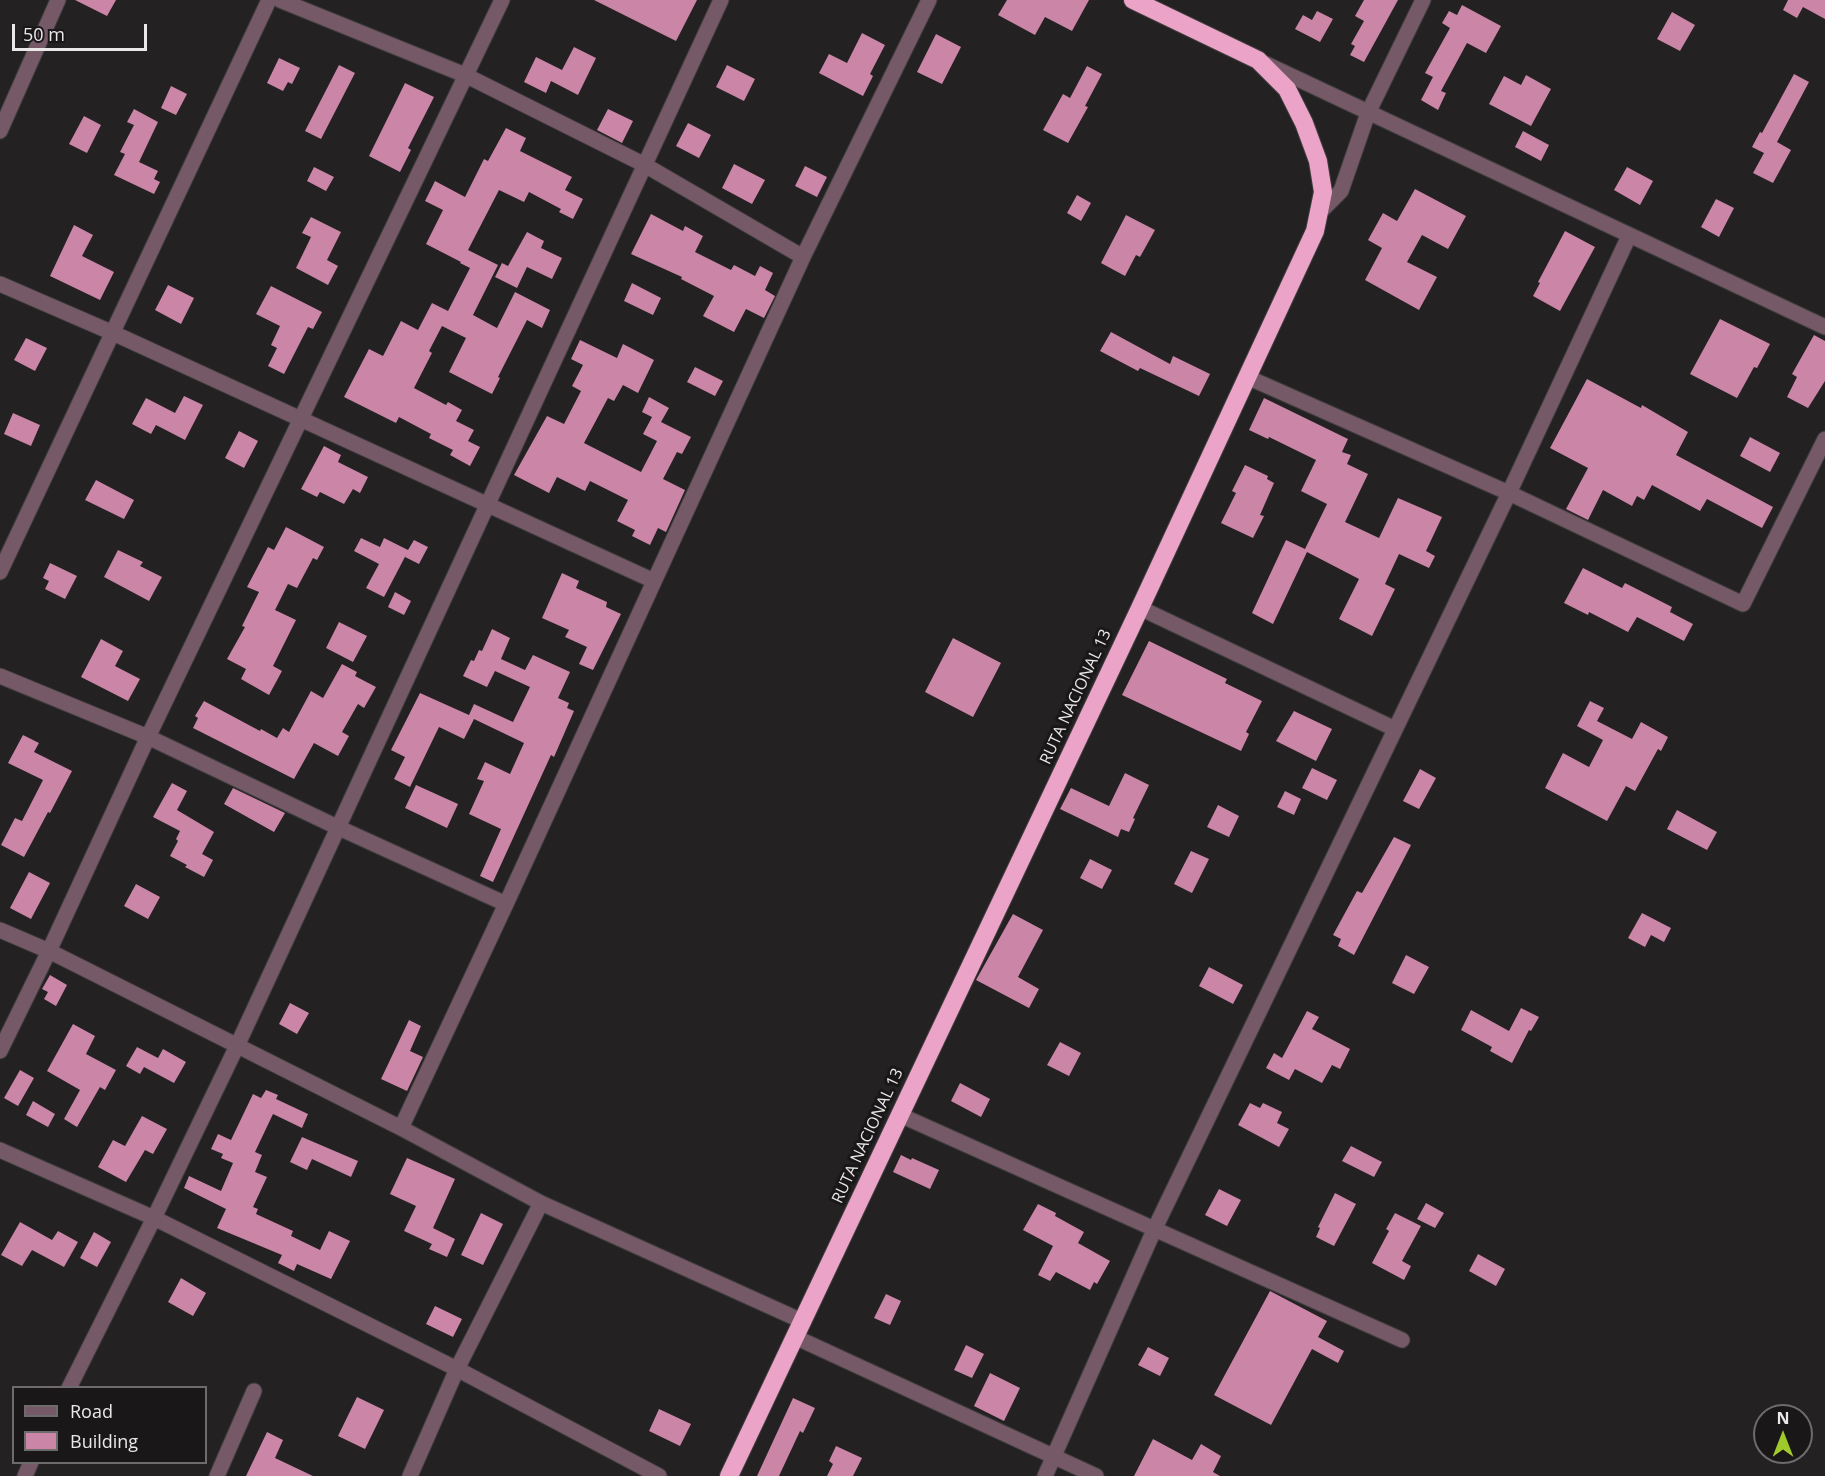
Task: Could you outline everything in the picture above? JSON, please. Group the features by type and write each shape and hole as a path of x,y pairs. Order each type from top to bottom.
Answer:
{"highway":[{"name":"RUTA NACIONAL 13","path":"729,1476 1140,608 1315,231 1323,192 1318,161 1304,123 1287,89 1258,60 1133,0"}],"street":[{"path":"0,131 58,0"},
{"path":"0,572 269,0"},
{"path":"280,0 465,75 643,164 803,257"},
{"path":"0,1051 502,0"},
{"path":"70,1386 237,1046 643,164 721,0"},
{"path":"401,1128 803,257 929,0"},
{"path":"1319,213 1341,191 1368,113 1423,0"},
{"path":"1258,60 1825,327"},
{"path":"1045,1476 1155,1228 1509,493 1629,236"},
{"path":"0,284 654,580"},
{"path":"1247,377 1509,493 1743,604 1825,439"},
{"path":"1140,608 1395,729"},
{"path":"0,676 148,737 506,904"},
{"path":"0,930 49,951 401,1128 541,1203 1053,1457 1096,1476"},
{"path":"900,1115 1402,1340"},
{"path":"0,1150 154,1218 457,1369 659,1476"},
{"path":"410,1476 457,1369 541,1203"},
{"path":"217,1476 254,1391"}],"building":[{"path":"75,0 116,0 107,16"},
{"path":"594,0 697,0 676,41"},
{"path":"1007,0 1089,0 1072,31 1045,17 1035,35 998,15"},
{"path":"1364,0 1398,0 1364,62 1350,55 1355,46 1351,44 1364,21 1355,16"},
{"path":"1788,0 1825,0 1825,19 1803,7 1797,18 1783,10"},
{"path":"1462,5 1501,26 1486,53 1467,43 1441,91 1446,93 1438,110 1421,100 1433,77 1425,73 1450,28 1442,23 1449,11 1457,15"},
{"path":"1317,11 1333,19 1320,42 1295,29 1303,15 1312,20"},
{"path":"1672,12 1695,25 1680,51 1657,39"},
{"path":"862,33 885,45 870,74 873,76 863,96 819,73 829,54 847,63"},
{"path":"936,34 961,47 942,84 917,72"},
{"path":"574,47 596,58 578,95 551,81 546,93 524,82 536,57 562,70"},
{"path":"279,58 300,68 292,84 288,82 283,91 267,83"},
{"path":"339,65 355,73 321,139 305,131"},
{"path":"727,65 755,79 744,101 716,87"},
{"path":"1087,66 1102,74 1085,106 1088,107 1068,143 1043,130 1063,94 1070,98"},
{"path":"1794,74 1809,82 1777,142 1791,150 1773,183 1753,173 1764,153 1752,147"},
{"path":"1526,75 1551,89 1531,126 1489,104 1504,76 1521,85"},
{"path":"405,83 434,97 408,148 411,150 400,172 369,156"},
{"path":"171,86 187,94 176,115 161,108"},
{"path":"134,109 158,122 139,162 158,171 154,179 160,182 154,194 114,175 125,154 120,152 134,125 127,122"},
{"path":"608,109 633,121 622,143 597,130"},
{"path":"84,116 101,125 87,153 69,144"},
{"path":"688,123 711,135 699,158 676,146"},
{"path":"506,128 526,138 520,151 572,177 565,190 583,199 573,219 559,212 561,209 529,192 524,202 499,190 468,250 498,265 473,315 497,328 515,292 550,310 542,328 527,320 498,377 500,378 492,394 449,372 466,338 442,326 429,351 432,353 414,388 446,405 448,402 462,410 456,421 474,430 468,441 480,447 470,466 450,455 453,450 429,438 431,434 399,417 396,423 344,397 369,349 383,356 401,321 418,330 432,303 448,311 470,268 426,244 443,210 425,201 435,181 465,197 484,159 488,161"},
{"path":"1523,131 1549,145 1541,161 1515,147"},
{"path":"734,164 765,180 752,204 722,188"},
{"path":"805,166 827,177 817,197 795,186"},
{"path":"314,167 334,177 326,191 307,181"},
{"path":"1627,167 1653,181 1640,205 1614,190"},
{"path":"1415,189 1466,216 1448,249 1422,235 1407,262 1437,277 1419,310 1365,280 1382,248 1368,240 1383,213 1397,221"},
{"path":"1077,195 1091,203 1081,221 1067,213"},
{"path":"1716,199 1734,208 1719,237 1701,227"},
{"path":"651,214 683,231 685,226 703,236 695,252 731,270 734,265 755,276 760,266 773,273 765,290 775,296 764,318 746,309 734,332 703,316 714,296 681,279 682,277 631,254"},
{"path":"1126,215 1155,230 1140,257 1136,255 1125,276 1101,263"},
{"path":"311,217 341,232 327,260 338,266 328,285 296,268 311,237 302,233"},
{"path":"74,225 93,235 82,256 114,272 100,300 50,276"},
{"path":"1565,231 1595,247 1560,311 1533,296"},
{"path":"527,232 544,241 541,248 562,258 552,279 527,267 517,288 495,277 502,263 508,266"},
{"path":"632,283 661,298 653,315 624,301"},
{"path":"168,285 194,298 181,324 155,310"},
{"path":"271,286 322,312 313,329 308,327 284,374 268,366 277,348 271,345 280,326 256,314"},
{"path":"1720,319 1770,344 1737,398 1690,374"},
{"path":"1111,332 1170,364 1173,356 1210,374 1199,396 1140,368 1138,371 1100,351"},
{"path":"1814,335 1825,341 1825,381 1808,408 1787,397 1797,377 1792,374"},
{"path":"26,338 47,348 35,371 14,360"},
{"path":"580,340 617,358 623,344 654,360 638,393 623,385 614,401 608,398 584,443 641,472 657,441 643,434 652,417 642,412 649,397 669,408 661,422 691,437 682,454 677,452 663,479 685,490 666,532 658,528 650,545 632,536 635,530 617,521 628,500 590,481 585,491 557,477 549,493 514,475 547,416 564,424 581,391 572,386 583,365 571,359"},
{"path":"695,367 723,381 715,396 687,382"},
{"path":"1587,379 1641,408 1642,405 1688,432 1676,455 1773,507 1762,528 1707,499 1700,511 1652,485 1644,500 1637,496 1632,506 1603,490 1588,520 1566,509 1588,468 1550,448"},
{"path":"184,396 203,405 185,440 156,425 151,434 132,424 146,398 175,413"},
{"path":"1264,398 1348,439 1342,452 1351,455 1347,464 1368,474 1345,522 1379,538 1398,498 1442,517 1426,551 1435,556 1429,568 1399,554 1385,584 1395,589 1372,636 1339,619 1359,579 1307,552 1273,624 1252,613 1286,540 1305,549 1327,504 1301,491 1316,460 1249,430"},
{"path":"13,413 40,425 31,446 4,434"},
{"path":"239,431 258,441 244,468 225,458"},
{"path":"1750,437 1780,453 1770,472 1740,456"},
{"path":"324,446 341,455 338,462 368,477 360,493 353,489 344,504 320,492 317,497 301,489"},
{"path":"1245,465 1268,476 1267,479 1274,483 1260,515 1264,516 1253,538 1221,523 1236,493 1232,491"},
{"path":"96,480 134,500 124,519 85,500"},
{"path":"286,527 324,547 317,560 313,558 297,588 288,584 275,610 296,620 273,666 282,671 269,695 241,679 246,669 227,659 245,627 242,626 259,592 247,587 268,547 274,550"},
{"path":"361,538 380,547 384,538 408,550 414,540 428,547 419,564 405,557 407,553 384,597 366,588 379,564 354,551"},
{"path":"118,550 143,562 140,566 162,577 149,601 104,577"},
{"path":"50,563 77,576 65,599 45,589 49,581 43,578"},
{"path":"1583,568 1622,588 1625,583 1672,607 1670,612 1693,624 1684,641 1637,617 1628,632 1589,612 1588,615 1564,603"},
{"path":"562,573 579,581 576,588 607,602 606,607 621,614 593,670 579,664 587,647 565,637 569,630 542,618"},
{"path":"395,592 411,601 404,615 388,607"},
{"path":"339,622 367,636 353,662 326,648"},
{"path":"492,629 510,638 501,659 525,670 533,655 570,672 558,698 569,703 567,708 574,711 554,757 551,755 493,882 480,876 501,829 469,814 484,781 477,779 485,762 510,774 524,743 474,719 464,739 439,727 410,787 394,779 405,757 391,750 420,693 469,715 474,704 513,722 530,687 495,671 487,687 463,676 471,660 474,661 479,650 482,651"},
{"path":"953,638 1001,663 973,717 925,692"},
{"path":"101,639 123,651 115,666 140,679 128,701 81,677"},
{"path":"1149,641 1227,679 1225,683 1262,701 1246,732 1249,734 1241,751 1122,695"},
{"path":"342,664 357,672 355,676 376,687 364,708 358,704 342,732 349,736 338,756 314,743 294,779 193,728 198,718 195,716 204,701 277,738 283,728 289,732 311,691 323,698"},
{"path":"1590,701 1604,708 1597,721 1632,739 1641,722 1668,737 1661,751 1658,749 1635,791 1626,786 1607,821 1545,788 1563,753 1589,767 1603,740 1577,726"},
{"path":"1294,711 1332,729 1316,761 1276,741"},
{"path":"23,735 39,743 34,752 72,771 24,857 1,845 15,818 22,821 43,780 8,763"},
{"path":"1312,768 1337,780 1327,800 1302,788"},
{"path":"1420,769 1436,778 1419,809 1403,801"},
{"path":"1125,773 1149,785 1133,818 1135,819 1129,832 1121,829 1118,837 1060,809 1071,788 1109,806"},
{"path":"172,783 187,791 177,810 214,832 202,854 213,860 204,877 170,856 178,841 176,839 180,831 153,817"},
{"path":"416,785 458,804 447,828 405,808"},
{"path":"233,788 285,813 274,832 224,804"},
{"path":"1285,791 1301,799 1294,815 1277,807"},
{"path":"1218,805 1239,816 1229,837 1207,827"},
{"path":"1677,810 1717,832 1707,850 1667,829"},
{"path":"1394,837 1411,845 1354,955 1338,946 1341,939 1333,935 1357,891 1362,893"},
{"path":"1191,851 1209,859 1192,893 1174,884"},
{"path":"1090,859 1112,870 1102,889 1080,878"},
{"path":"29,872 50,883 31,919 10,908"},
{"path":"136,884 160,897 148,919 124,906"},
{"path":"1642,913 1671,928 1664,942 1651,935 1645,947 1628,938"},
{"path":"1013,914 1043,930 1018,977 1039,989 1029,1008 976,980"},
{"path":"1406,955 1429,967 1414,994 1392,983"},
{"path":"1209,967 1243,985 1233,1004 1199,986"},
{"path":"50,975 67,985 56,1006 44,999 48,992 42,989"},
{"path":"290,1003 309,1013 297,1034 279,1024"},
{"path":"1521,1008 1539,1017 1531,1031 1529,1030 1512,1063 1490,1051 1492,1047 1461,1030 1471,1010 1509,1031"},
{"path":"1307,1011 1319,1017 1312,1029 1350,1049 1340,1069 1332,1065 1322,1083 1295,1069 1289,1080 1266,1068 1274,1053 1282,1058"},
{"path":"409,1020 421,1026 410,1051 423,1057 407,1091 381,1079"},
{"path":"73,1024 95,1036 86,1054 116,1070 105,1090 100,1087 77,1127 64,1119 80,1090 47,1071"},
{"path":"1060,1042 1081,1053 1069,1076 1047,1065"},
{"path":"137,1047 158,1058 163,1049 186,1062 174,1083 144,1067 140,1074 126,1066"},
{"path":"20,1070 34,1078 18,1106 4,1098"},
{"path":"960,1083 990,1099 981,1117 951,1101"},
{"path":"266,1090 278,1095 276,1099 308,1114 302,1128 273,1114 255,1152 262,1155 255,1172 267,1177 253,1207 258,1209 256,1214 293,1231 291,1236 320,1250 329,1231 350,1241 331,1279 297,1264 294,1271 278,1263 282,1255 217,1228 226,1209 184,1188 189,1176 221,1191 233,1163 221,1158 223,1154 211,1149 218,1134 231,1140 253,1094 261,1098"},
{"path":"33,1101 55,1114 48,1127 26,1115"},
{"path":"1250,1103 1260,1108 1263,1103 1282,1112 1277,1123 1289,1129 1279,1147 1238,1125"},
{"path":"142,1116 167,1129 153,1154 145,1150 126,1182 98,1167 113,1140 125,1146"},
{"path":"302,1137 358,1161 351,1177 312,1159 307,1170 290,1162"},
{"path":"1351,1146 1382,1162 1374,1177 1342,1161"},
{"path":"901,1155 939,1170 930,1189 893,1172"},
{"path":"407,1158 455,1179 433,1228 455,1239 447,1257 429,1249 432,1244 404,1231 416,1206 390,1194"},
{"path":"1219,1189 1241,1200 1227,1226 1205,1215"},
{"path":"1335,1193 1356,1204 1334,1246 1316,1237 1320,1228 1318,1227"},
{"path":"1426,1203 1444,1213 1435,1228 1417,1219"},
{"path":"1038,1204 1084,1232 1078,1243 1110,1261 1097,1284 1094,1282 1090,1290 1056,1272 1050,1281 1038,1275 1053,1246 1023,1230"},
{"path":"481,1213 503,1224 483,1265 461,1255"},
{"path":"1395,1213 1421,1226 1402,1261 1411,1266 1404,1280 1372,1263 1389,1231 1386,1229"},
{"path":"20,1222 52,1240 58,1231 78,1242 64,1267 32,1250 22,1266 1,1255"},
{"path":"94,1232 111,1242 97,1267 80,1258"},
{"path":"1478,1254 1505,1269 1496,1286 1469,1271"},
{"path":"181,1278 206,1293 193,1316 168,1302"},
{"path":"1270,1291 1327,1321 1318,1337 1344,1351 1338,1363 1312,1349 1271,1425 1214,1395"},
{"path":"886,1294 901,1301 890,1325 874,1318"},
{"path":"435,1306 462,1319 453,1337 426,1324"},
{"path":"966,1345 984,1354 972,1378 954,1370"},
{"path":"1148,1347 1169,1358 1160,1376 1138,1365"},
{"path":"990,1373 1020,1388 1004,1421 974,1406"},
{"path":"357,1397 384,1410 365,1449 338,1436"},
{"path":"793,1398 815,1408 803,1433 800,1431 779,1476 757,1476"},
{"path":"659,1409 691,1424 680,1446 649,1431"},
{"path":"267,1432 283,1440 275,1458 313,1476 246,1476"},
{"path":"1153,1439 1192,1460 1201,1444 1221,1456 1213,1472 1220,1476 1134,1476"},
{"path":"836,1446 862,1458 853,1476 827,1476 833,1464 829,1461"}]}
